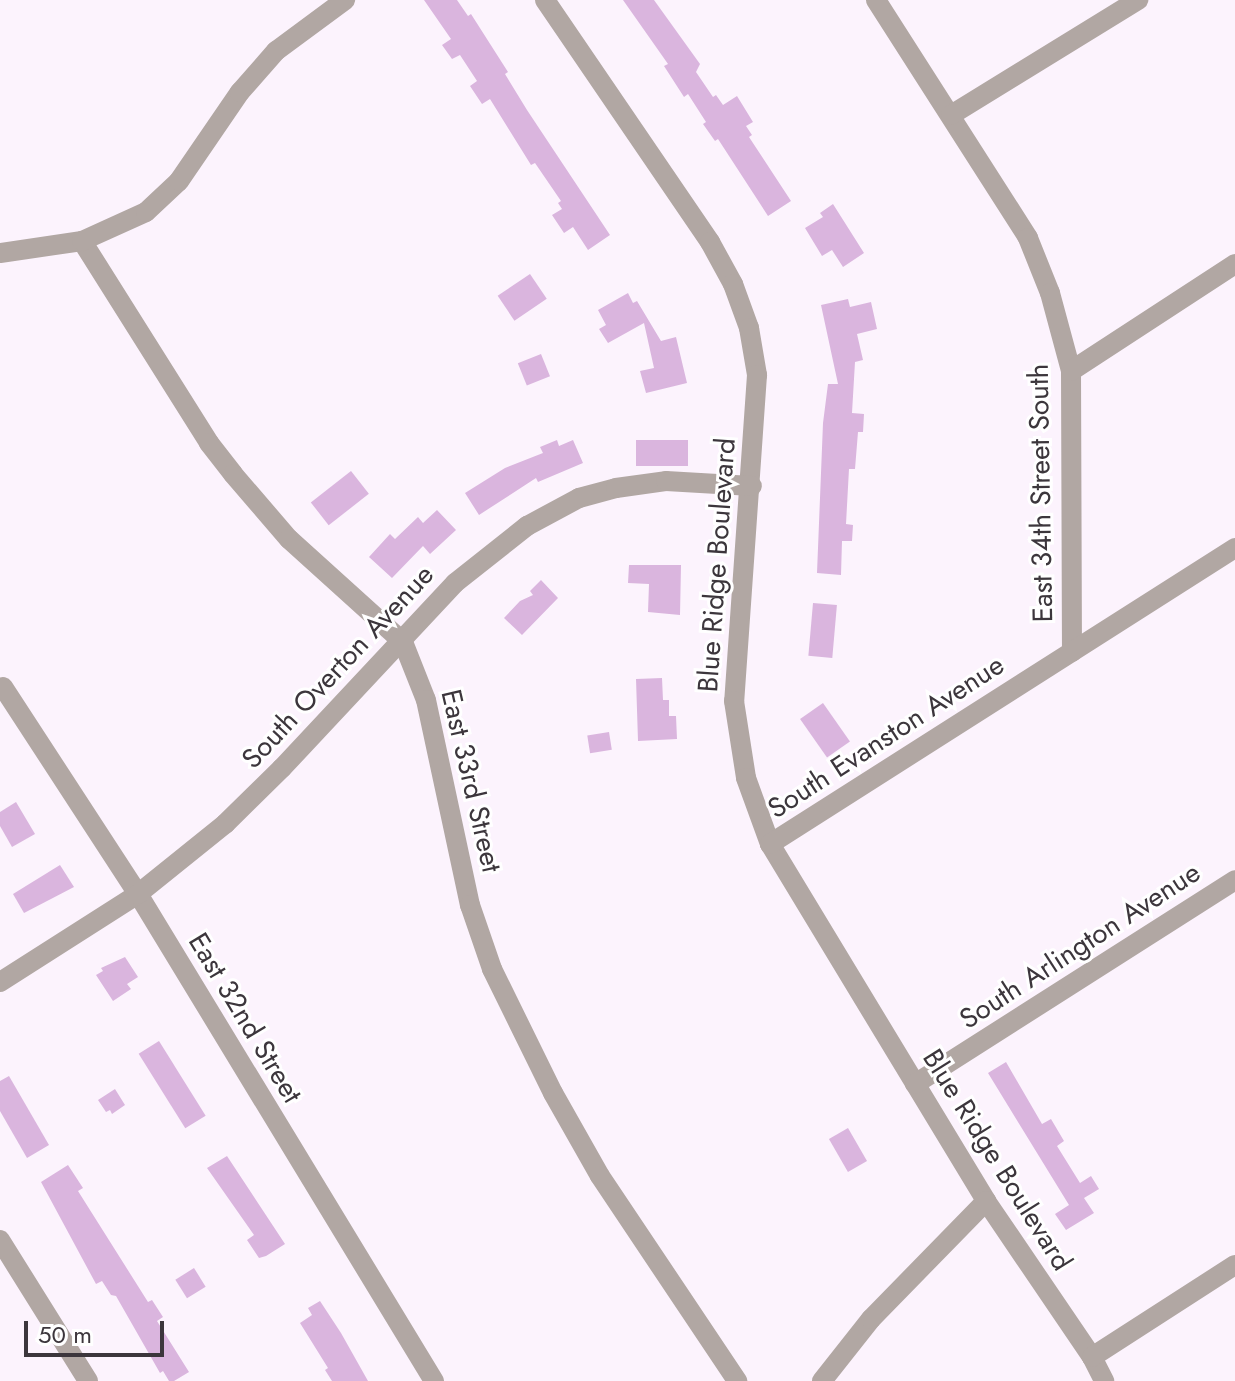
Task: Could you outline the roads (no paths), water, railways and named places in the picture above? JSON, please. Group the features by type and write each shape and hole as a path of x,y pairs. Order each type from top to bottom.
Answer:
{"street":[{"path":"0,253 82,241 123,226 146,212 179,181 240,92 276,51 345,0"},
{"name":"Blue Ridge Boulevard","path":"545,0 710,242 733,284 749,328 757,375 752,486 734,701 746,778 770,844 986,1201 1092,1357 1104,1381"},
{"name":"East 34th Street South","path":"876,0 1028,238 1050,293 1071,371 1072,652"},
{"path":"951,115 1138,0"},
{"name":"East 33rd Street","path":"82,241 209,443 233,474 289,539 403,642 426,700 470,905 492,969 553,1093 600,1176 737,1381"},
{"path":"1071,371 1235,264"},
{"name":"South Overton Avenue","path":"0,982 138,894 225,824 481,559 527,526 579,498 666,481 752,486"},
{"name":"South Evanston Avenue","path":"770,844 1235,548"},
{"name":"East 32nd Street","path":"3,687 138,894 434,1381"},
{"name":"South Arlington Avenue","path":"915,1084 1235,880"},
{"path":"822,1381 871,1319 986,1201"},
{"path":"0,1240 88,1381"},
{"path":"1092,1357 1235,1265"}]}
